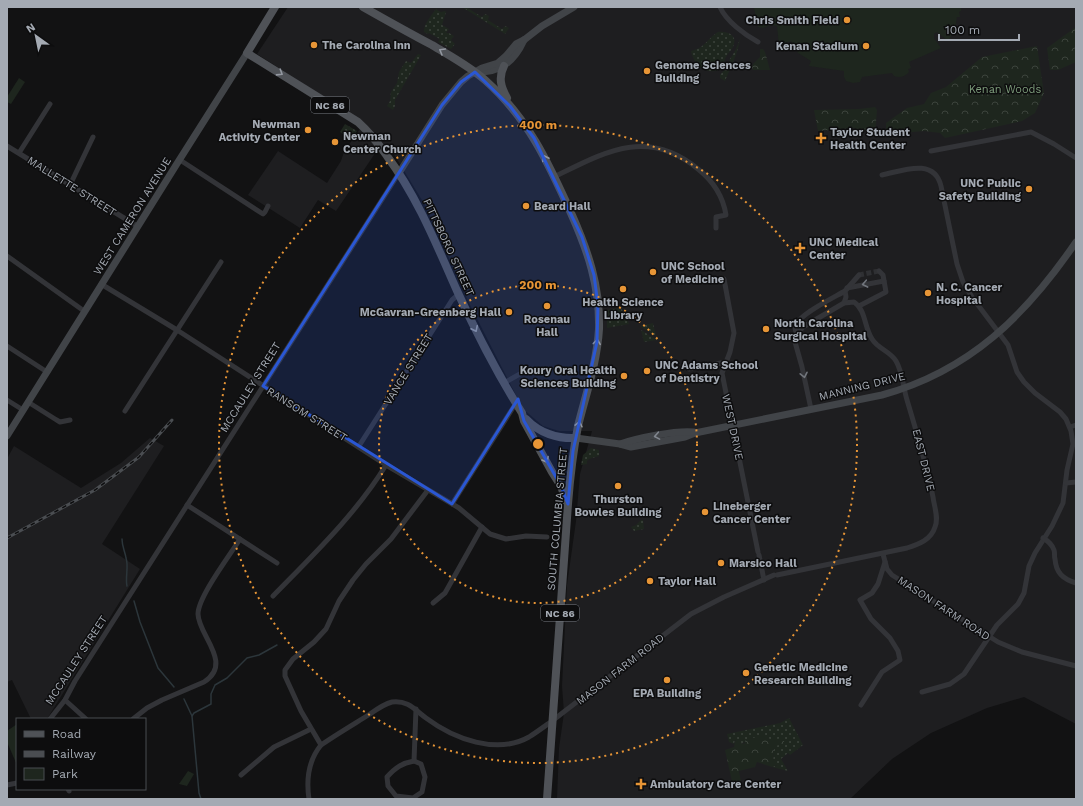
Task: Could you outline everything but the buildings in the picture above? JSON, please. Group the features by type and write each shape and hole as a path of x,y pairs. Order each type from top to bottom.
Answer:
{"main road":[{"name":"WEST CAMERON AVENUE","path":"247,52 275,7"},
{"name":"SOUTH COLUMBIA STREET","path":"364,7 454,58 475,72 510,106 534,138 554,177 585,244 594,276 598,305 599,329 594,364 572,461 547,799"},
{"name":"PITTSBORO STREET","path":"247,52 358,122 372,135 399,173 432,232 458,294 477,333 522,413 524,421 560,483 564,498 568,504"},
{"path":"504,66 501,73 500,82 510,106"},
{"name":"MANNING DRIVE","path":"522,413 531,424 542,432 568,438 576,438"}],"street":[{"name":"MCCAULEY STREET","path":"51,718 65,700 75,681 449,96 466,78 482,68 498,63 516,44 574,7"},
{"path":"720,7 724,15 743,34 758,42"},
{"path":"475,72 486,73 504,66 520,48 524,40"},
{"name":"WEST CAMERON AVENUE","path":"7,436 247,52"},
{"path":"19,153 50,104"},
{"path":"931,151 1031,132 1076,158"},
{"path":"70,185 93,137"},
{"name":"MALLETTE STREET","path":"7,146 137,226"},
{"path":"554,177 595,157 617,149 635,146 664,149 677,154 692,164 702,172 717,189 722,198 726,215 716,217 716,228"},
{"path":"180,160 262,214 268,206"},
{"path":"882,175 916,168 928,170 937,176 941,186 960,275 972,297 1009,347 1017,372 1024,382 1035,393 1060,412 1066,419 1070,428 1073,444 1067,470 1065,496 1062,509 1039,544 1029,566 1021,599 997,625 968,669 958,679 950,684 922,692"},
{"name":"MANNING DRIVE","path":"576,438 631,447 643,446 685,437 695,432 882,395 904,388 928,378 960,360 998,333 1026,307 1046,284 1076,242"},
{"path":"7,256 84,311"},
{"path":"125,411 221,262"},
{"path":"811,409 795,342 797,334 802,327 844,303 854,302 859,306 884,294 886,289 882,273 879,271"},
{"path":"844,303 846,290 859,275"},
{"name":"WEST DRIVE","path":"724,279 734,333 722,373 764,580"},
{"path":"797,334 795,328 796,324 803,316 846,290 884,280"},
{"name":"RANSOM STREET","path":"101,284 177,330 359,446 386,465 452,504 471,517 482,528 495,536 506,539 526,536 547,537"},
{"name":"VANCE STREET","path":"359,446 452,300 458,294"},
{"name":"EAST DRIVE","path":"859,306 871,338 876,344 892,356 898,364 921,444 937,520 936,526 927,539 919,544 883,554"},
{"path":"7,346 47,372"},
{"path":"689,369 726,362"},
{"path":"504,383 527,370"},
{"path":"7,400 23,410"},
{"path":"28,402 60,422 70,420"},
{"path":"452,504 516,404"},
{"path":"1070,428 1076,425"},
{"path":"273,596 351,514 376,482 386,465"},
{"path":"1066,483 1076,482"},
{"path":"321,745 311,729 285,676 285,670 290,662 314,642 326,629 339,601 353,580 366,564 391,539 428,490"},
{"path":"187,505 277,563"},
{"path":"433,603 445,593 482,528"},
{"path":"1043,538 1051,544 1054,550 1056,566 1060,575 1076,583"},
{"path":"135,718 147,708 162,700 210,679 214,673 216,659 199,619 199,605 205,593 240,539"},
{"name":"MASON FARM ROAD","path":"416,709 436,726 452,734 468,740 486,744 509,744 528,737 552,721 691,614 724,597 775,575 883,554 889,571 895,577 989,637 1019,651 1076,666"},
{"path":"861,705 882,672 900,660 898,650 890,638 871,620 860,600 872,593 878,584 885,562"},
{"path":"65,700 85,718"},
{"path":"309,799 307,785 308,773 314,753 321,745 385,704 400,702 408,704 416,709 414,761"},
{"path":"241,775 274,747 311,729"},
{"path":"414,761 421,764 425,777 422,792 413,798 396,796 388,786 387,777 396,767 414,761"}],"highlighted area":[{"path":"475,72 510,106 534,138 582,237 594,275 598,305 597,342 573,451 568,504 561,486 524,421 518,399 452,504 263,386 442,105 461,82"}],"shaded area":[{"path":"288,7 1076,7 1076,724 1024,697 987,708 931,733 892,759 850,799 557,799 559,748 564,713 562,686 567,585 576,521 580,474 592,431 559,431 543,426 523,409 469,303 425,205 390,148 376,152 336,211 318,200 300,228 248,195 278,151 327,183 341,161 344,152 364,123 257,54"},
{"path":"150,438 164,446 102,544 140,569 48,718 31,718 12,680 7,682 7,459 14,446 81,488 121,463"}],"green space":[{"path":"462,7 466,7 482,17 485,14 489,16 488,20 502,29 505,26 509,28 505,34"},
{"name":"Kenan Stadium","path":"754,7 961,7 961,11 959,12 960,17 957,17 955,29 948,41 937,32 934,34 934,38 941,48 909,62 911,68 908,69 909,72 906,75 898,77 894,76 892,73 862,77 860,82 853,83 846,81 844,71 809,66 811,61 798,53 791,41 779,45 777,26 771,25 763,28 758,27 758,20 756,20"},
{"path":"437,8 437,10 441,12 446,12 442,25 449,29 446,33 454,36 451,40 455,44 451,49 438,42 440,39 424,32 426,23"},
{"path":"1076,27 1076,62 1058,70 1050,70 1047,48"},
{"path":"718,32 730,34 734,38 733,48 725,58 724,65 719,70 708,71 703,69 697,63 692,56 691,51 703,46"},
{"path":"741,37 736,55 725,81 720,78 720,75 726,68"},
{"name":"Kenan Woods","path":"1037,46 1044,93 1035,113 1022,121 945,138 940,133 924,131 891,134 886,131 886,123 907,108 924,104 931,93 946,87 982,57"},
{"path":"760,49 763,49 765,52 770,70 753,70 753,64 760,57"},
{"path":"418,54 421,55 395,100 393,110 387,106 390,101 391,92 397,83 399,72 406,61 411,63"},
{"path":"19,78 25,82 11,104 7,102 7,97"},
{"path":"875,107 877,110 875,134 854,128 818,131 814,110 859,109"},
{"path":"345,124 357,131 351,139 340,132"},
{"path":"621,308 623,312 625,312 629,324 607,328 607,310"},
{"path":"653,323 656,336 640,326"},
{"path":"641,330 657,340 644,342"},
{"path":"591,448 599,450 599,456 589,459 587,464 581,465 583,455"},
{"path":"643,520 644,529 634,531 631,527 636,525"},
{"path":"789,718 803,745 790,755 788,753 781,759 788,771 772,767 777,765 773,762 774,740 760,737 750,739 741,744 735,740 734,744 729,742 727,734 780,723"},
{"path":"16,725 16,763 7,742 7,731"},
{"path":"761,736 770,739 783,740 785,744 774,746 773,762 776,762 777,765 772,767 757,762 755,767 739,771 741,782 733,786 725,750 734,747 735,741 738,740 742,744 745,743 745,740"},
{"path":"188,771 194,774 187,786 179,784"}],"waterway":[{"path":"122,539 127,561 127,586"},
{"path":"134,601 140,622 158,668 174,687"},
{"path":"192,716 194,713 211,704 211,694 215,685 227,678 247,658 259,655 277,645"},
{"path":"184,699 192,716 199,793 201,799"}],"tunnel":[{"path":"859,275 879,271"}],"railway":[{"path":"7,538 95,490 139,457 172,420"}],"place":[{"name":"Chris Smith Field","path":"847,20"},
{"name":"The Carolina Inn","path":"314,45"},
{"name":"Kenan Stadium","path":"866,46"},
{"name":"Genome Sciences Building","path":"647,71"},
{"name":"Newman Activity Center","path":"308,130"},
{"name":"Taylor Student Health Center","path":"821,138"},
{"name":"Newman Center Church","path":"335,142"},
{"name":"UNC Public Safety Building","path":"1029,189"},
{"name":"Beard Hall","path":"526,206"},
{"name":"UNC Medical Center","path":"800,248"},
{"name":"UNC School of Medicine","path":"653,272"},
{"name":"Health Science Library","path":"623,289"},
{"name":"N. C. Cancer Hospital","path":"928,293"},
{"name":"Rosenau Hall","path":"547,306"},
{"name":"McGavran-Greenberg Hall","path":"509,312"},
{"name":"North Carolina Surgical Hospital","path":"766,329"},
{"name":"UNC Adams School of Dentistry","path":"647,371"},
{"name":"Koury Oral Health Sciences Building","path":"624,376"},
{"name":"Thurston Bowles Building","path":"618,486"},
{"name":"Lineberger Cancer Center","path":"705,512"},
{"name":"Marsico Hall","path":"721,563"},
{"name":"Taylor Hall","path":"650,581"},
{"name":"Genetic Medicine Research Building","path":"746,673"},
{"name":"EPA Building","path":"667,680"},
{"name":"Ambulatory Care Center","path":"641,784"}]}
